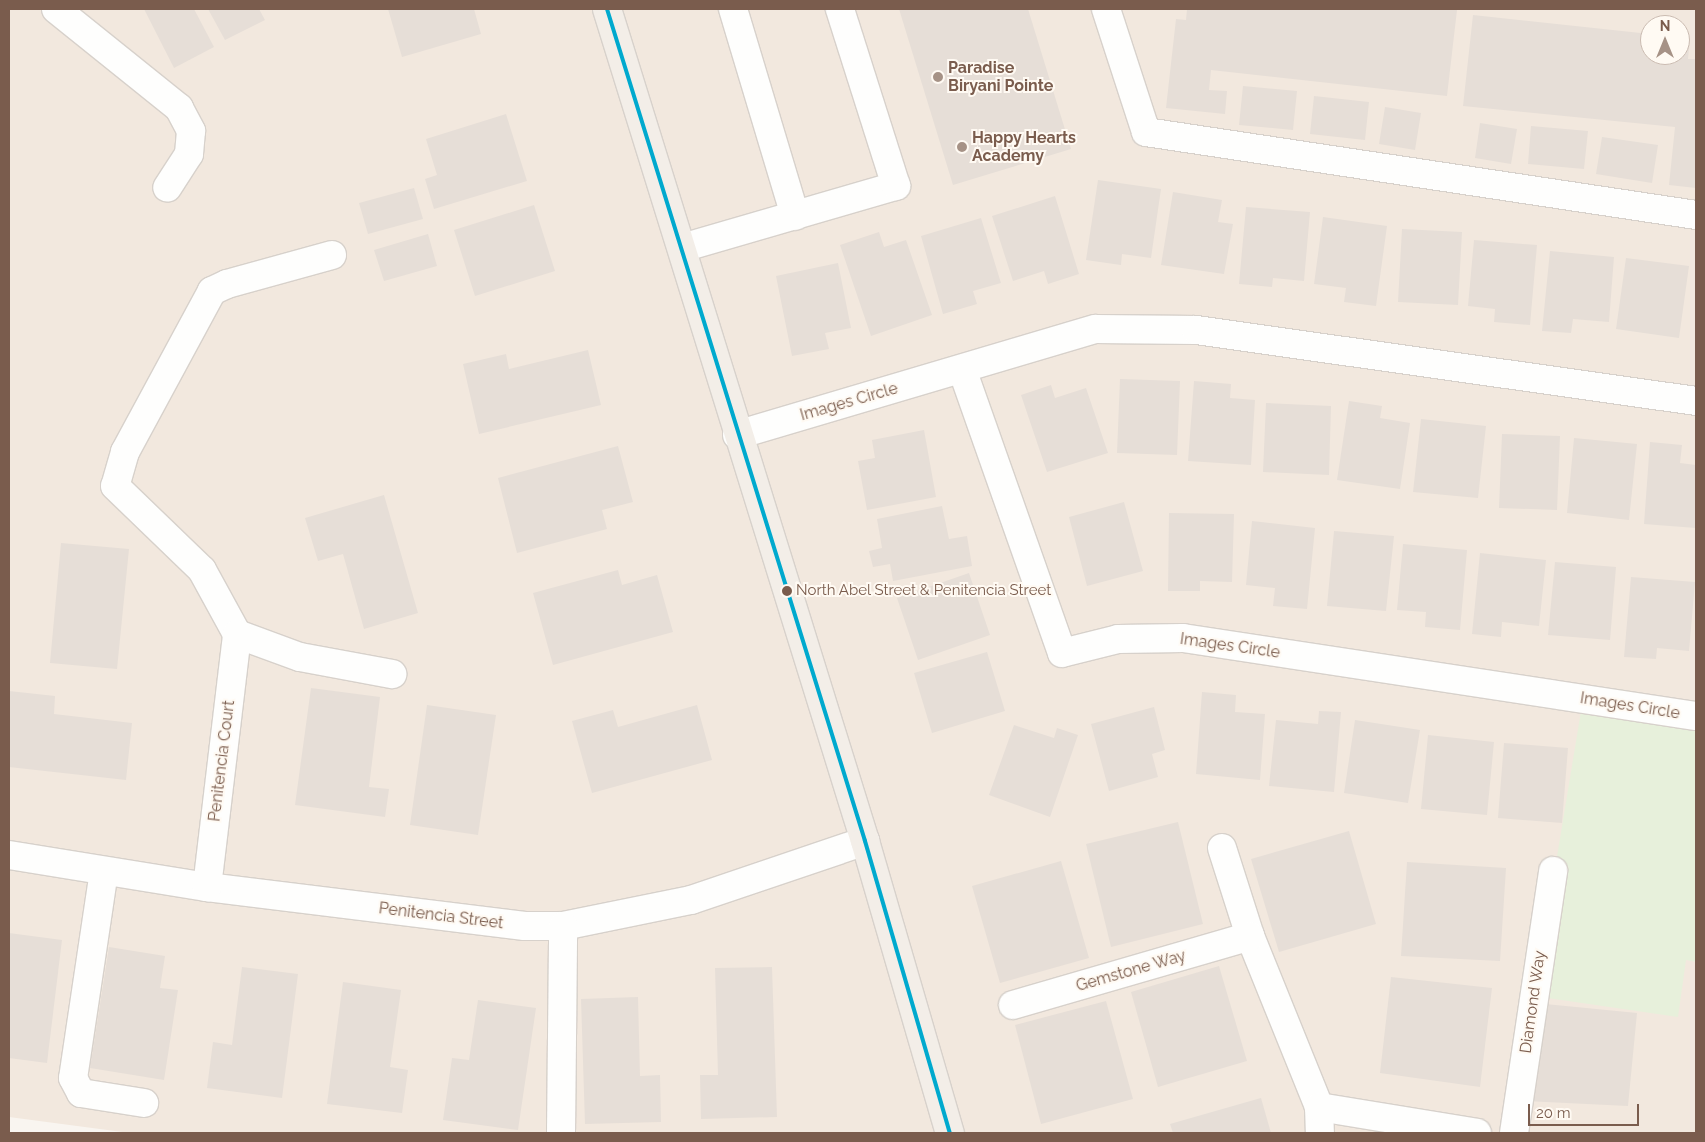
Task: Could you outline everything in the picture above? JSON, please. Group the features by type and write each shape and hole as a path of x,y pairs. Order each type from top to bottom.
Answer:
{"main road":[{"path":"607,9 682,248 737,435 865,841 950,1133"}],"street":[{"path":"56,9 179,108 190,130 188,154 167,188"},
{"path":"734,9 795,216"},
{"path":"682,248 896,186 840,9"},
{"path":"1106,9 1146,132 1696,215"},
{"path":"332,255 227,284 212,291 125,452 115,486 202,570 236,634 300,657 392,674"},
{"name":"Images Circle","path":"737,435 1096,329 1196,330 1696,401"},
{"name":"Images Circle","path":"962,369 1062,653 1118,639 1183,638 1696,716"},
{"name":"Penitencia Court","path":"207,887 236,634"},
{"name":"Penitencia Street","path":"9,855 207,887 525,926 564,926 691,900 865,841"},
{"path":"1222,848 1250,936 1320,1120 1477,1133"},
{"name":"Diamond Way","path":"1514,1133 1553,870"},
{"path":"104,871 73,1078 81,1093 144,1103"},
{"path":"561,1133 564,926"},
{"name":"Gemstone Way","path":"1012,1005 1250,936"}],"shaded area":[{"path":"9,9 1696,9 1696,716 1686,959 1696,962 1696,1133 130,1133 9,1117"}],"green space":[{"path":"1583,699 1696,716 1696,962 1686,960 1678,1017 1534,996"}],"building":[{"path":"144,9 194,9 214,47 174,68"},
{"path":"208,9 259,9 265,20 225,40"},
{"path":"388,9 474,9 481,34 402,57"},
{"path":"899,9 1028,9 1071,149 953,185"},
{"path":"1187,9 1457,10 1447,96 1211,70 1209,90 1227,91 1225,114 1166,108 1176,19 1186,20"},
{"path":"1473,15 1640,33 1640,65 1690,65 1690,59 1696,59 1696,188 1669,185 1675,127 1463,106"},
{"path":"1243,86 1297,91 1293,130 1239,125"},
{"path":"1314,96 1369,102 1365,140 1310,134"},
{"path":"1385,107 1421,113 1415,150 1379,144"},
{"path":"506,114 527,181 434,209 425,179 437,175 426,139"},
{"path":"1480,123 1517,129 1511,164 1475,158"},
{"path":"1531,126 1588,131 1584,169 1528,164"},
{"path":"1602,137 1658,145 1652,183 1596,174"},
{"path":"1098,180 1161,189 1151,258 1122,254 1121,265 1086,260"},
{"path":"414,188 423,219 368,234 359,203"},
{"path":"1173,192 1222,200 1218,222 1233,224 1224,274 1161,265"},
{"path":"1055,196 1079,274 1048,284 1044,271 1013,281 992,216"},
{"path":"534,205 555,271 475,296 454,230"},
{"path":"1246,207 1310,212 1304,281 1273,278 1272,287 1239,284"},
{"path":"1323,217 1387,226 1376,306 1344,302 1346,288 1314,284"},
{"path":"981,218 1001,283 973,291 977,304 943,314 921,236"},
{"path":"1402,229 1462,232 1458,305 1398,302"},
{"path":"879,232 884,247 906,240 932,315 871,336 840,245"},
{"path":"428,234 437,266 384,281 374,250"},
{"path":"1474,240 1537,245 1530,325 1494,322 1495,309 1468,306"},
{"path":"1550,251 1614,257 1609,322 1573,319 1571,333 1542,331"},
{"path":"1626,258 1689,266 1679,338 1616,329"},
{"path":"838,263 851,328 825,333 829,349 792,356 776,276"},
{"path":"588,350 601,405 479,434 463,364 506,354 509,369"},
{"path":"1120,379 1180,381 1177,455 1117,453"},
{"path":"1194,381 1231,384 1230,398 1255,400 1251,465 1188,461"},
{"path":"1051,385 1055,398 1086,388 1108,453 1047,472 1021,395"},
{"path":"1349,401 1382,406 1380,418 1410,423 1400,489 1337,480"},
{"path":"1266,403 1331,406 1329,475 1263,472"},
{"path":"1421,419 1486,426 1478,498 1413,492"},
{"path":"924,430 936,497 867,510 858,461 875,458 872,440"},
{"path":"1502,434 1560,436 1557,510 1499,508"},
{"path":"1574,438 1637,444 1629,520 1567,513"},
{"path":"1650,442 1682,445 1680,463 1696,465 1696,528 1644,524"},
{"path":"618,446 633,502 602,510 607,529 517,553 498,478"},
{"path":"384,495 418,613 364,629 343,554 318,561 305,518"},
{"path":"1124,502 1143,571 1087,586 1069,517"},
{"path":"942,506 949,539 967,536 972,566 893,581 890,564 873,567 869,551 882,548 877,519"},
{"path":"1169,513 1234,514 1232,582 1200,581 1200,591 1168,591"},
{"path":"1252,521 1315,528 1307,609 1273,606 1275,588 1246,585"},
{"path":"1334,531 1394,536 1386,611 1327,606"},
{"path":"61,543 129,549 117,669 50,663"},
{"path":"1403,544 1467,550 1460,630 1425,627 1426,612 1397,610"},
{"path":"1480,553 1546,560 1539,626 1502,622 1501,637 1472,634"},
{"path":"1555,562 1616,567 1610,640 1548,635"},
{"path":"618,570 622,585 657,575 673,632 553,665 533,593"},
{"path":"969,573 990,635 918,660 897,598"},
{"path":"1631,577 1695,582 1689,651 1657,648 1656,659 1624,657"},
{"path":"987,652 1005,711 932,733 914,673"},
{"path":"311,688 380,697 369,787 389,789 385,817 295,805"},
{"path":"9,691 55,696 54,714 132,723 126,780 9,767"},
{"path":"1202,692 1236,695 1235,712 1265,714 1260,780 1196,774"},
{"path":"427,705 496,715 478,835 410,825"},
{"path":"697,705 712,760 592,793 572,721 613,710 618,727"},
{"path":"1154,707 1165,750 1152,754 1158,777 1109,791 1091,724"},
{"path":"1319,711 1341,712 1334,792 1269,786 1276,720 1318,724"},
{"path":"1355,720 1420,730 1408,803 1344,793"},
{"path":"1014,725 1054,738 1057,728 1078,735 1050,817 989,795"},
{"path":"1428,735 1494,742 1487,815 1421,809"},
{"path":"1504,743 1568,748 1562,823 1498,818"},
{"path":"1178,822 1203,924 1111,947 1086,844"},
{"path":"1349,831 1376,924 1279,952 1251,859"},
{"path":"1061,861 1089,958 1000,983 972,886"},
{"path":"1407,862 1506,868 1500,961 1401,956"},
{"path":"9,933 62,940 47,1063 9,1058"},
{"path":"109,947 165,956 160,988 178,990 164,1080 90,1068"},
{"path":"1219,966 1247,1061 1158,1087 1131,992"},
{"path":"242,967 298,974 282,1098 207,1088 213,1042 232,1045"},
{"path":"772,967 777,1117 701,1119 700,1075 718,1075 715,968"},
{"path":"1391,977 1492,988 1480,1087 1380,1073"},
{"path":"343,982 401,990 390,1067 408,1070 402,1113 327,1104"},
{"path":"638,997 640,1076 660,1075 661,1122 585,1124 581,999"},
{"path":"478,1000 536,1008 518,1130 443,1120 452,1058 469,1060"},
{"path":"1106,1001 1133,1099 1041,1124 1015,1025"},
{"path":"1535,1003 1637,1013 1628,1106 1525,1101"},
{"path":"1261,1098 1271,1133 1173,1133 1170,1124"}],"transit line":[{"path":"607,9 865,841 950,1133"}],"place":[{"name":"Paradise Biryani Pointe","path":"938,77"},
{"name":"Happy Hearts Academy","path":"962,147"},
{"name":"North Abel Street & Penitencia Street","path":"787,591"}]}
